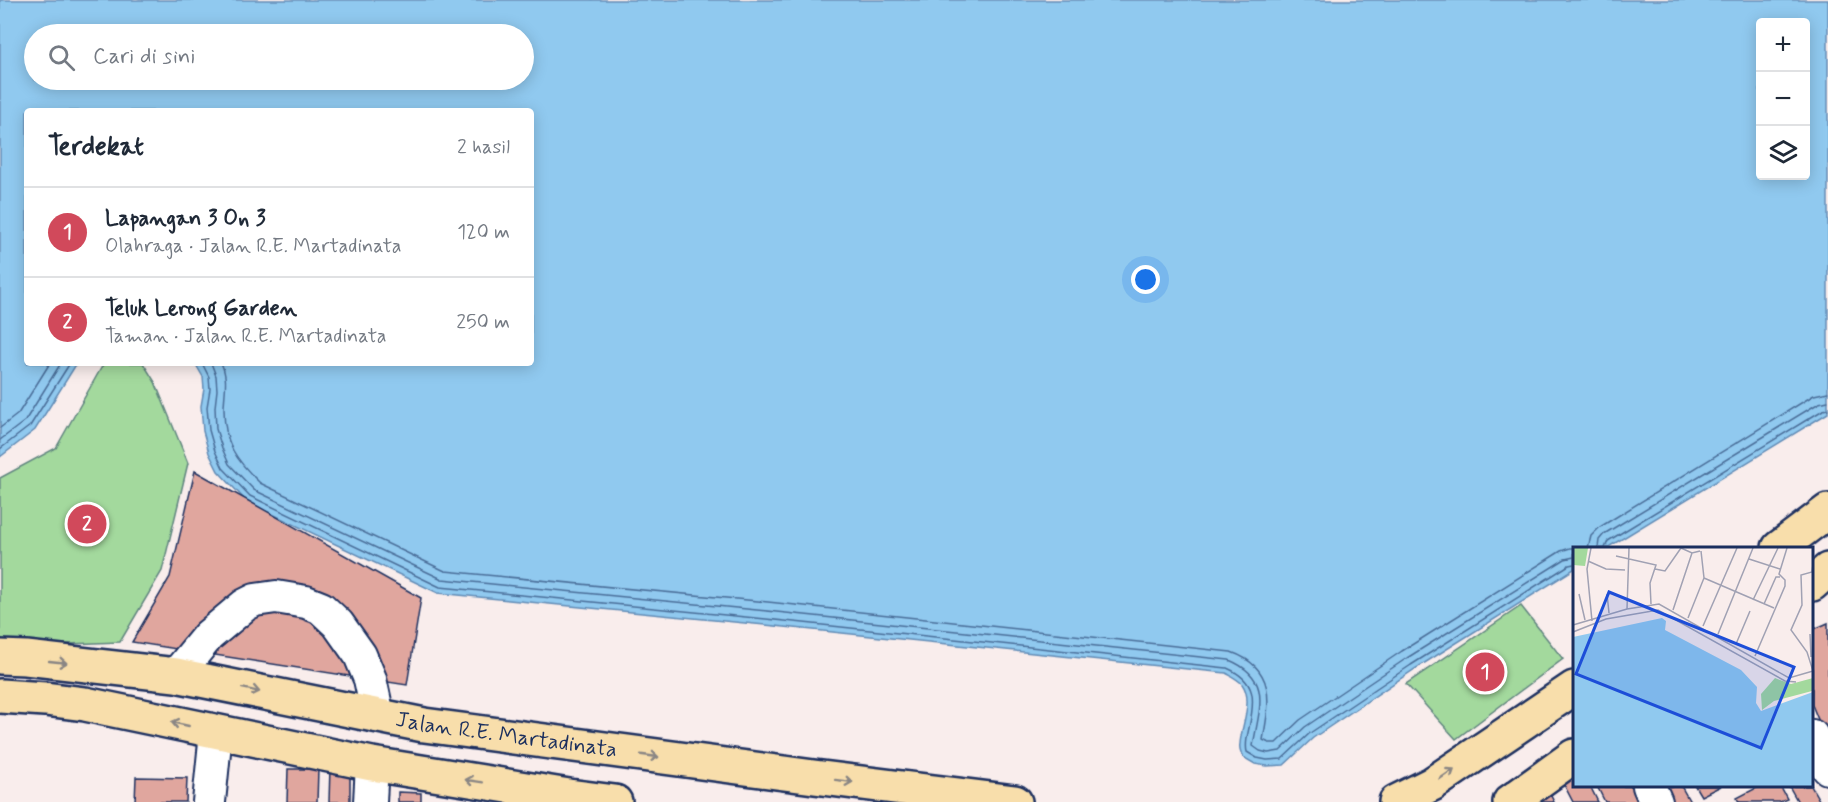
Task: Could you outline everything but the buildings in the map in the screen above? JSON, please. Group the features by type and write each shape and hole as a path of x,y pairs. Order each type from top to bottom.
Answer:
{"highway":[{"path":"1782,547 1828,511"},
{"path":"1813,583 1828,570"},
{"name":"Jalan R.E. Martadinata","path":"0,657 176,675 424,725 1015,802"},
{"path":"1396,802 1432,784 1573,689"},
{"path":"0,696 85,704 372,764 569,799 615,802"},
{"path":"1510,802 1573,757"}],"street":[{"path":"176,675 208,636 245,605 255,600 276,597 306,602 321,608 338,624 360,655 370,679 378,716"},
{"path":"209,802 216,732"},
{"path":"1813,738 1828,768"},
{"path":"370,802 372,764"},
{"path":"1649,787 1656,802"}],"green space":[{"path":"102,366 145,366 155,382 188,463 162,571 120,642 15,646 0,643 0,478 56,448"},
{"path":"1521,606 1563,659 1456,739 1406,684"}],"water":[{"path":"0,0 1828,0 1828,413 1609,547 1573,547 1573,570 1415,669 1313,738 1284,765 1255,764 1243,757 1240,746 1247,698 1242,684 1226,673 438,593 247,502 218,471 209,453 203,431 201,406 204,389 203,377 197,366 534,366 534,108 24,108 24,366 75,366 35,430 0,457"}],"place":[{"name":"Teluk Lerong Garden","path":"87,524"},
{"name":"Lapangan 3 On 3","path":"1485,672"}]}
